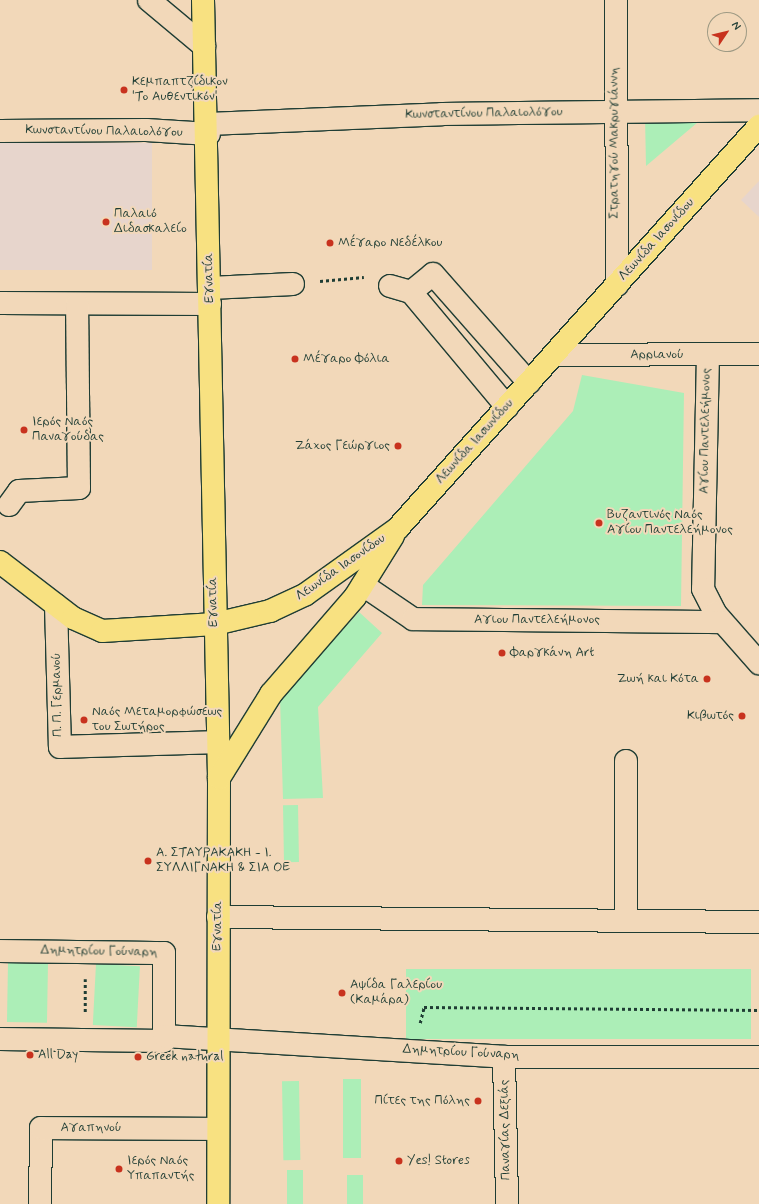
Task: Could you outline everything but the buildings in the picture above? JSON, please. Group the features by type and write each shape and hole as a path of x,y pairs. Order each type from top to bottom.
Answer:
{"main road":[{"name":"Εγνατία","path":"203,0 208,129 215,624 219,778 218,1204"},
{"name":"Λεωνίδα Ιασονίδου","path":"555,355 759,126"},
{"name":"Λεωνίδα Ιασωνίδου","path":"397,529 555,355"},
{"name":"Λεωνίδα Ιασονίδου","path":"0,562 79,621 102,631 215,624 270,611 295,600 397,529"},
{"path":"219,778 270,694 363,585 397,529"}],"street":[{"path":"149,0 204,46"},
{"name":"Στρατηγού Μακρυγιάννη","path":"616,0 614,111 617,285"},
{"name":"Κωνσταντίνου Παλαιολόγου","path":"0,131 208,129 614,111 759,110"},
{"path":"411,292 433,274 529,383"},
{"path":"0,304 77,304 210,296 293,284"},
{"path":"390,286 411,292 507,407"},
{"path":"9,505 19,491 79,488 77,304"},
{"name":"Αγίου Παντελεήμονος","path":"708,354 703,582 707,600 722,622 759,663"},
{"name":"Αρριανού","path":"555,355 759,354"},
{"name":"Αγιου Παντελεήμονος","path":"363,585 413,619 722,622"},
{"name":"Π. Π. Γερμανού","path":"56,605 60,747 218,742"},
{"path":"626,761 626,920"},
{"path":"218,918 759,922"},
{"name":"Δημητρίου Γούναρη","path":"0,951 164,953 164,1041 0,1039"},
{"name":"Δημητρίου Γούναρη","path":"164,1036 218,1037 504,1057 759,1056"},
{"name":"Παναγίας Δεξιάς","path":"504,1057 507,1204"},
{"name":"Αγαπηνού","path":"40,1204 41,1128 218,1129"}],"path":[{"path":"293,284 365,276 390,286"},
{"path":"84,1016 85,970"},
{"path":"424,1007 759,1010"}],"shaded area":[{"path":"0,143 152,143 152,270 0,270"},
{"path":"759,181 759,217 741,200"}],"green space":[{"path":"645,116 704,117 646,166"},
{"path":"582,375 684,393 681,606 422,605 423,585 573,411"},
{"path":"359,612 382,633 318,707 323,798 283,799 280,698"},
{"path":"283,805 298,805 299,862 284,862"},
{"path":"8,963 48,964 47,1023 7,1022"},
{"path":"96,964 140,966 137,1027 93,1025"},
{"path":"406,969 751,969 751,1039 406,1039"},
{"path":"343,1079 361,1079 361,1158 343,1158"},
{"path":"282,1081 299,1081 300,1160 283,1160"},
{"path":"287,1170 303,1170 303,1204 287,1204"},
{"path":"347,1175 363,1175 363,1204 347,1204"}],"place":[{"name":"Κεμπαπτζίδικον 'Το Αυθεντικόν'","path":"124,90"},
{"name":"Παλαιό Διδασκαλείο","path":"106,222"},
{"name":"Μέγαρο Νεδέλκου","path":"330,243"},
{"name":"Μέγαρο Φόλια","path":"295,359"},
{"name":"Ιερός Ναός Παναγούδας","path":"24,430"},
{"name":"Ζάχος Γεώργιος","path":"398,446"},
{"name":"Βυζαντινός Ναός Αγίου Παντελεήμονος","path":"599,523"},
{"name":"Φαργκάνη Art","path":"502,653"},
{"name":"Ζωή και Κότα","path":"707,679"},
{"name":"Κιβωτός","path":"742,716"},
{"name":"Ναός Μεταμορφώσεως του Σωτήρος","path":"84,720"},
{"name":"Α. ΣΤΑΥΡΑΚΑΚΗ - Ι. ΣΥΛΛΙΓΝΑΚΗ & ΣΙΑ ΟΕ","path":"148,861"},
{"name":"Αψίδα Γαλερίου (Καμάρα)","path":"342,993"},
{"name":"All Day","path":"30,1055"},
{"name":"Greek natural","path":"138,1057"},
{"name":"Πίτες της Πόλης","path":"478,1101"},
{"name":"Yes! Stores","path":"399,1161"},
{"name":"Ιερός Ναός Υπαπαντής","path":"119,1169"}]}
